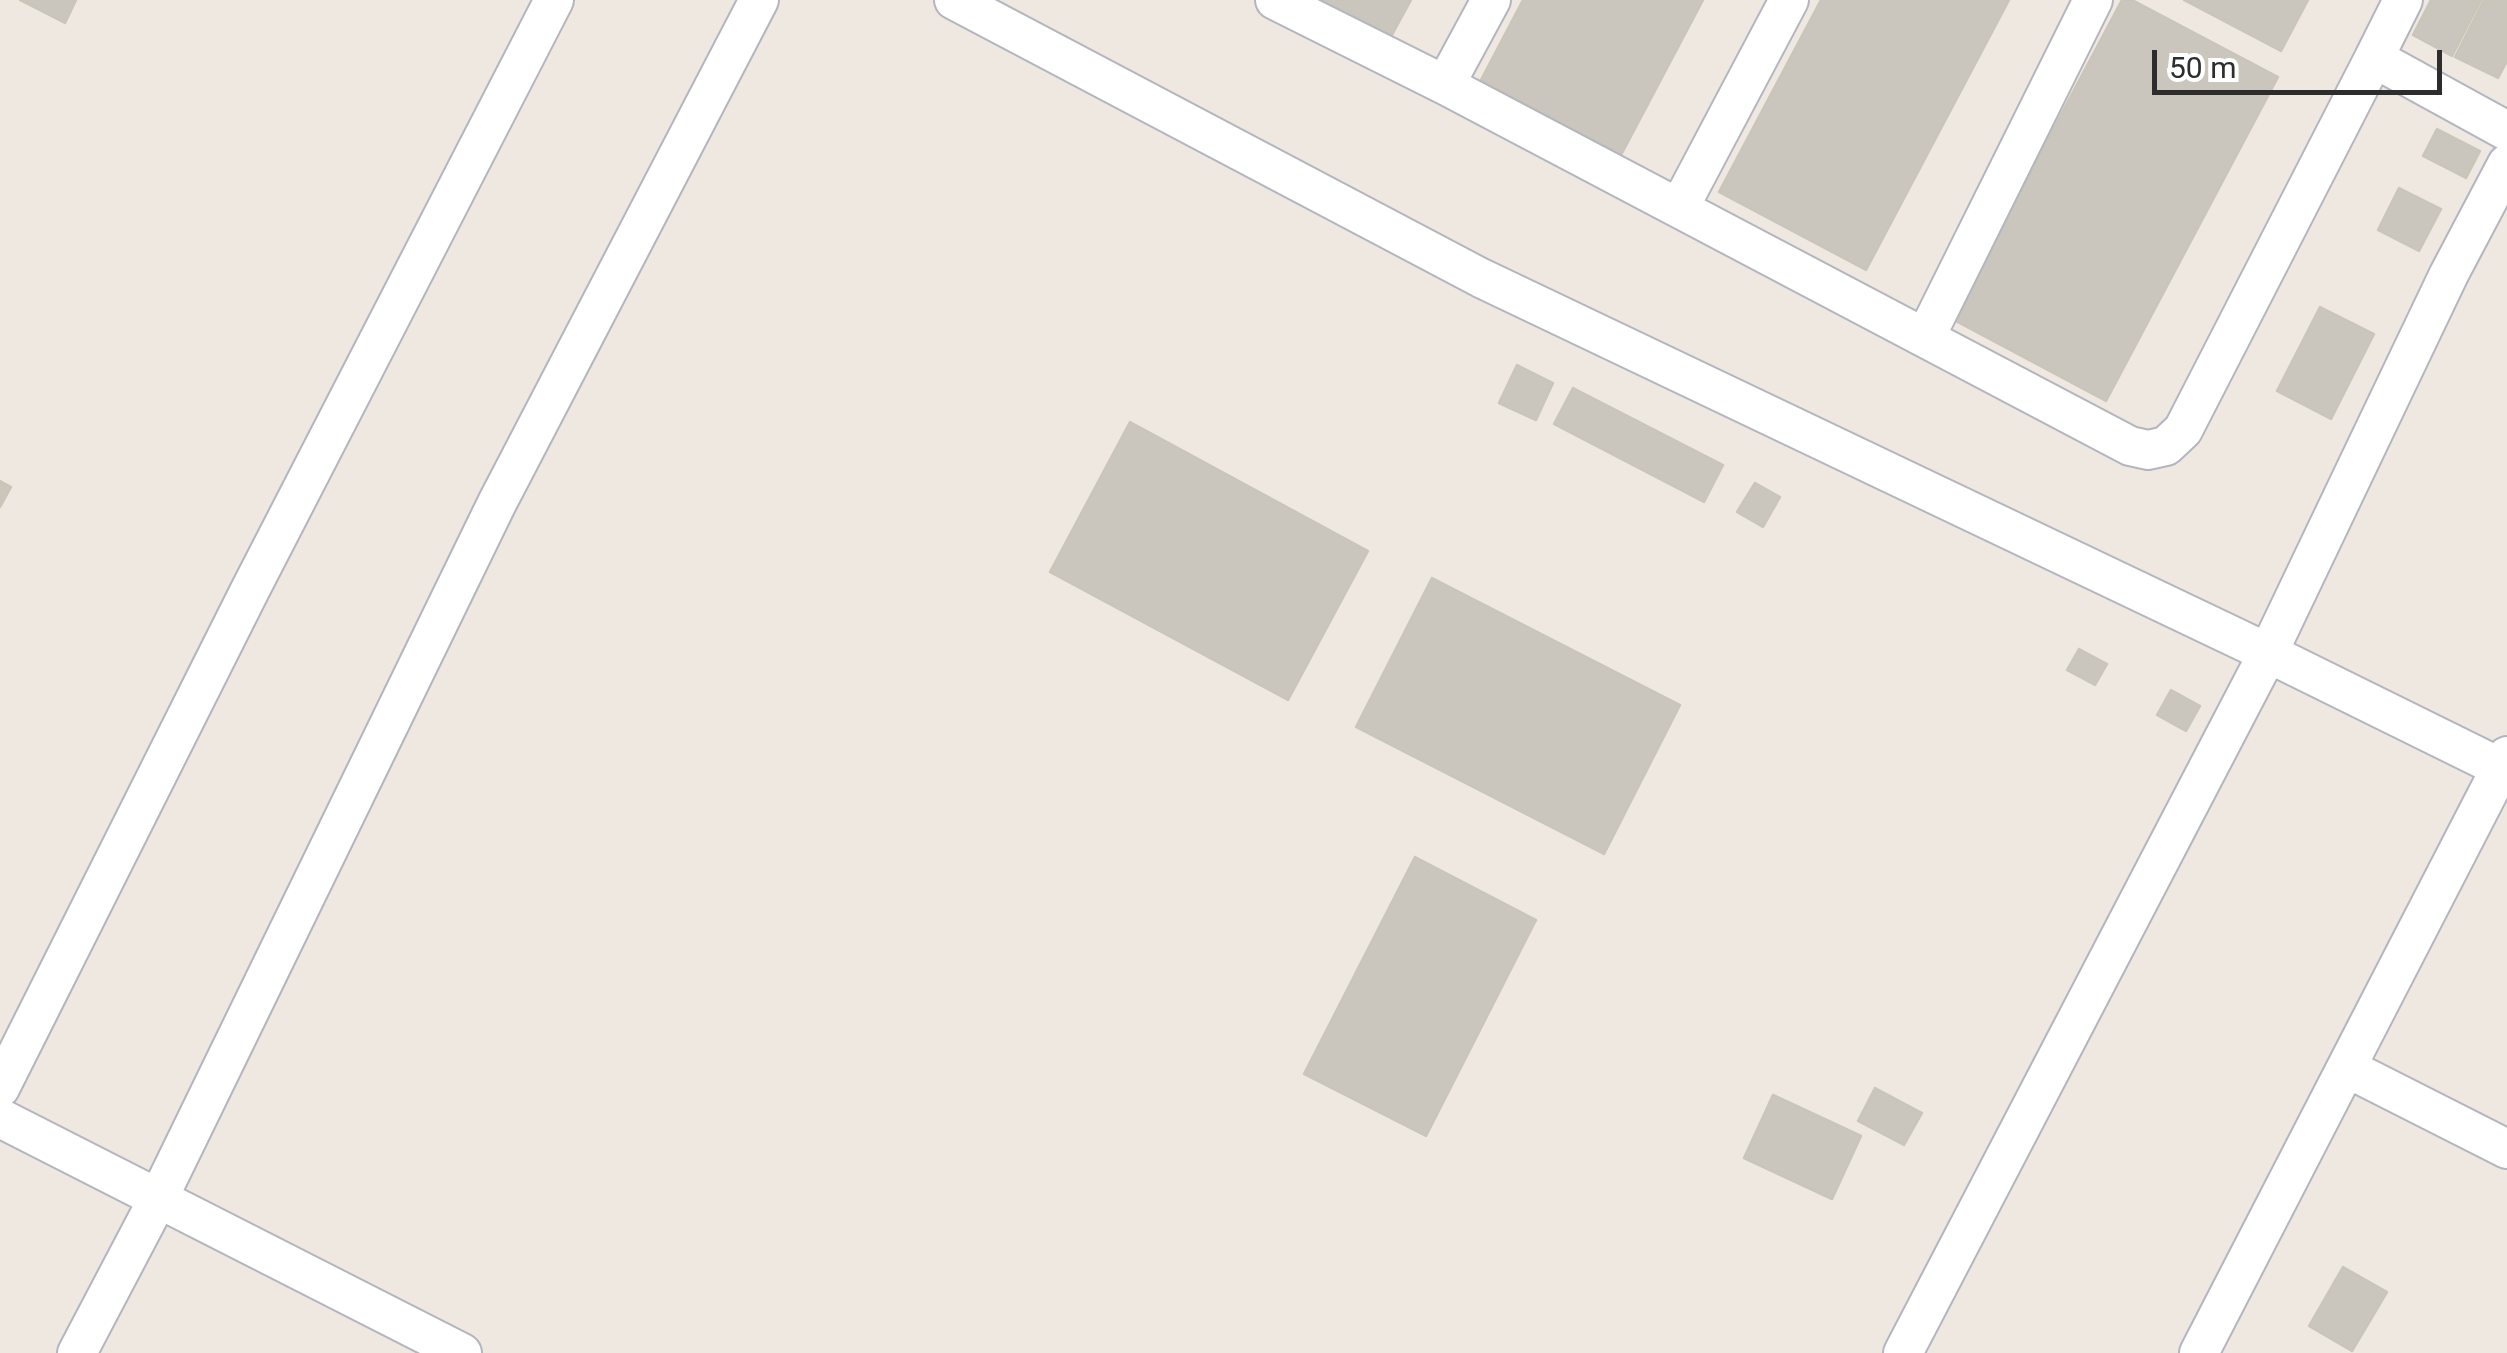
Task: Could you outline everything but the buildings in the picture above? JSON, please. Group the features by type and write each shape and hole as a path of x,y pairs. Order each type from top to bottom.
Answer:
{"street":[{"path":"0,1088 250,590 554,0"},
{"path":"77,1353 159,1197 496,502 759,0"},
{"path":"954,0 1481,278 2505,765 2348,1068 2214,1348"},
{"path":"1275,0 1446,85 2130,446 2148,450 2166,446 2183,430 2402,0"},
{"path":"1446,85 1491,0"},
{"path":"1679,208 1790,0"},
{"path":"1925,338 2093,0"},
{"path":"2374,58 2507,131"},
{"path":"1903,1353 2268,652 2449,274 2507,164"},
{"path":"2348,1068 2507,1149"},
{"path":"0,1118 462,1353"}]}
